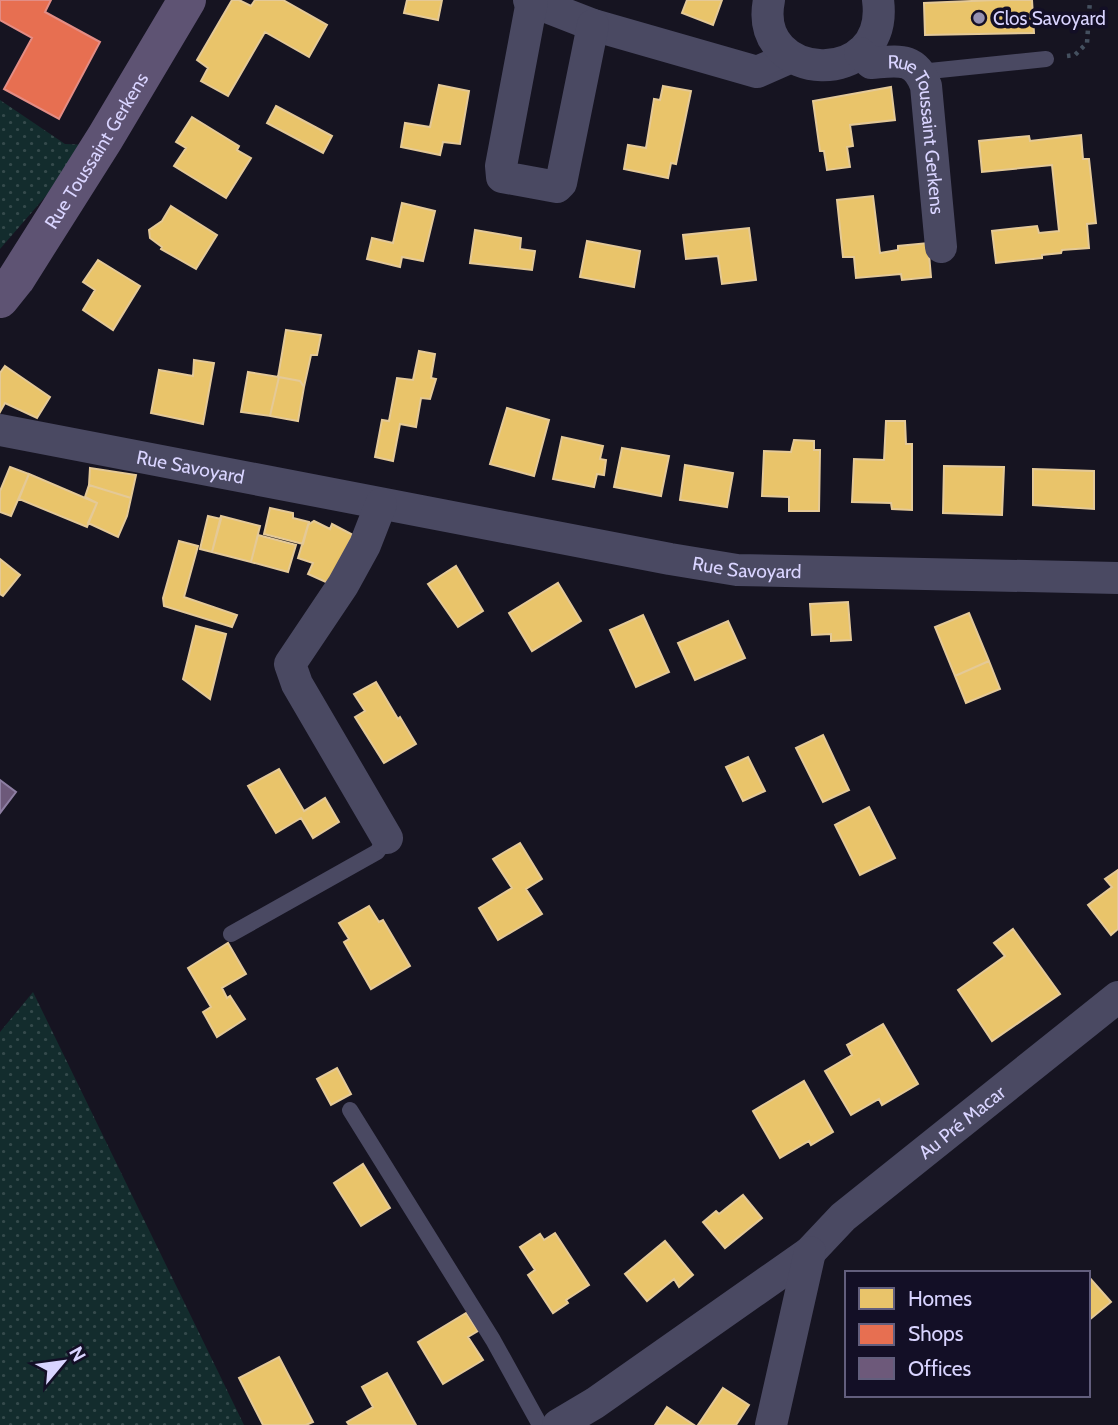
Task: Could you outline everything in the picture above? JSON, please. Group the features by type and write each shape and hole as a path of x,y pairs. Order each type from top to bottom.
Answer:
{"main road":[{"name":"Rue Toussaint Gerkens","path":"0,299 104,138 187,0"}],"street":[{"path":"593,25 561,183 556,187 502,177 501,166 531,1 593,25 757,72 791,57 778,44 769,27 769,0"},
{"name":"Rue Toussaint Gerkens","path":"791,57 808,65 827,67 844,63 860,53 872,38 878,21 878,0"},
{"name":"Rue Toussaint Gerkens","path":"860,53 871,63 904,61 920,72 926,86 941,247"},
{"name":"Rue Savoyard","path":"0,430 737,570 1118,578"},
{"path":"382,504 365,545 343,585 290,664 297,684 387,838"},
{"name":"Au Pré Macar","path":"558,1425 606,1396 810,1252 843,1217 1118,997"},
{"path":"771,1425 810,1252"}],"lane":[{"path":"920,72 1046,59"},
{"path":"231,934 377,852 387,838"},
{"path":"350,1110 493,1340 540,1425"}],"path":[{"path":"1046,59 1075,55 1087,43 1090,0"}],"green space":[{"path":"0,100 65,144 90,145 0,249"},
{"path":"33,992 244,1425 0,1425 0,1032"}],"building: Homes":[{"path":"232,0 239,0 251,6 255,0 283,0 327,25 309,57 265,32 228,96 201,81 208,68 197,60"},
{"path":"407,0 442,0 438,20 404,13"},
{"path":"687,0 722,0 713,25 682,13"},
{"name":"Clos Savoyard","path":"1032,0 1034,33 925,35 924,3"},
{"path":"439,85 469,91 460,144 443,142 440,155 401,147 405,123 430,127"},
{"path":"663,86 691,91 676,164 671,163 668,178 624,169 628,145 646,148 654,99 660,100"},
{"path":"891,87 895,120 850,125 853,146 847,147 850,167 827,170 824,151 820,151 813,101"},
{"path":"276,106 332,136 323,153 267,123"},
{"path":"192,117 239,146 237,150 251,158 226,198 174,166 186,148 176,142"},
{"path":"1081,135 1083,159 1089,159 1096,223 1087,224 1089,248 1062,250 1061,253 1042,255 1042,258 996,263 992,231 1037,226 1039,233 1059,231 1052,165 982,172 979,141 1029,136 1030,141"},
{"path":"873,196 880,253 898,250 898,246 928,243 931,277 902,280 901,274 856,278 854,257 843,257 837,200"},
{"path":"402,203 435,211 423,261 402,257 400,267 367,259 372,238 393,243"},
{"path":"171,206 217,235 196,269 161,249 162,247 150,238 149,230 162,221"},
{"path":"749,228 756,280 722,284 718,256 686,259 683,235"},
{"path":"475,230 521,238 520,249 535,251 532,270 470,263"},
{"path":"587,241 640,251 634,287 580,277"},
{"path":"98,260 140,286 113,330 83,310 95,290 83,282"},
{"path":"286,330 321,335 317,355 311,355 304,387 300,381 278,377"},
{"path":"419,351 435,354 431,378 436,379 430,399 421,398 416,427 400,424 393,461 375,457 382,420 389,421 397,378 413,380"},
{"path":"194,360 214,363 203,424 151,413 159,370 193,376"},
{"path":"5,366 50,397 37,418 5,403 0,412 0,373"},
{"path":"248,372 279,377 270,416 241,412"},
{"path":"279,377 300,381 304,387 298,421 270,416"},
{"path":"507,408 549,420 534,476 490,464"},
{"path":"886,421 905,421 906,444 912,444 912,510 892,509 891,503 852,502 854,459 884,460"},
{"path":"562,437 603,446 600,459 606,460 604,475 597,474 594,487 553,479"},
{"path":"794,440 814,441 814,450 820,450 819,511 789,511 789,497 762,496 764,451 791,452"},
{"path":"622,448 669,456 661,496 614,487"},
{"path":"685,465 733,473 727,507 680,500"},
{"path":"944,466 1004,467 1002,515 943,513"},
{"path":"10,467 29,474 11,516 0,512 0,491"},
{"path":"90,468 136,475 131,498 89,485"},
{"path":"1033,469 1094,471 1094,509 1033,505"},
{"path":"29,474 97,503 87,527 19,499"},
{"path":"89,485 131,498 118,537 88,523 97,503 85,497"},
{"path":"270,508 293,513 293,518 309,522 303,544 264,534"},
{"path":"208,516 221,519 212,552 200,549"},
{"path":"221,516 260,526 251,562 212,552"},
{"path":"314,521 330,529 332,524 353,535 328,583 308,574 313,563 298,558 308,525"},
{"path":"258,535 296,545 288,572 251,562"},
{"path":"179,541 198,546 184,597 237,615 232,627 164,606 163,598"},
{"path":"0,559 20,575 3,596 0,594"},
{"path":"456,566 483,611 458,627 428,584"},
{"path":"558,583 581,621 532,651 509,613"},
{"path":"848,602 851,640 831,641 831,634 812,635 810,604"},
{"path":"969,613 989,661 955,676 935,627"},
{"path":"643,615 669,672 636,687 610,630"},
{"path":"728,621 745,658 695,680 678,643"},
{"path":"196,626 226,634 210,699 183,679"},
{"path":"989,661 1000,689 966,703 955,676"},
{"path":"376,682 416,744 384,763 355,717 365,711 354,694"},
{"path":"823,735 849,790 823,802 796,748"},
{"path":"748,757 765,791 743,801 726,767"},
{"path":"279,769 304,811 325,798 339,822 313,838 301,818 276,833 248,786"},
{"path":"869,807 895,858 860,875 835,825"},
{"path":"520,843 542,879 526,889 542,914 498,940 479,908 512,888 493,859"},
{"path":"1118,870 1118,929 1111,935 1088,905 1112,887 1105,879"},
{"path":"369,906 379,922 383,920 410,966 371,989 344,942 349,939 339,923"},
{"path":"1013,929 1060,994 992,1041 958,990 1005,956 994,943"},
{"path":"228,943 246,974 222,988 245,1019 217,1037 203,1012 211,1007 188,968"},
{"path":"883,1024 918,1084 882,1105 879,1099 851,1115 825,1071 852,1055 847,1045"},
{"path":"337,1068 351,1094 331,1105 317,1079"},
{"path":"804,1081 833,1132 811,1145 809,1141 780,1158 753,1111"},
{"path":"363,1164 390,1208 361,1226 334,1183"},
{"path":"743,1195 762,1218 725,1248 703,1222 716,1211 719,1214"},
{"path":"555,1233 589,1285 566,1300 568,1303 553,1313 528,1275 535,1270 520,1247 540,1234 544,1240"},
{"path":"665,1241 693,1275 679,1287 674,1279 647,1301 625,1274"},
{"path":"1090,1278 1111,1302 1090,1319"},
{"path":"466,1313 478,1331 468,1337 483,1360 443,1384 418,1342"},
{"path":"279,1357 313,1422 306,1425 263,1425 239,1378"},
{"path":"387,1373 416,1425 349,1425 347,1422 373,1407 362,1387"},
{"path":"723,1388 749,1405 736,1425 698,1425"},
{"path":"667,1407 694,1425 655,1425"}],"building: Shops":[{"path":"0,0 51,0 45,12 100,42 59,119 4,89 32,38 0,20"}],"building: Offices":[{"path":"0,780 16,792 0,813"}],"place":[{"name":"Clos Savoyard","path":"979,18"}]}
